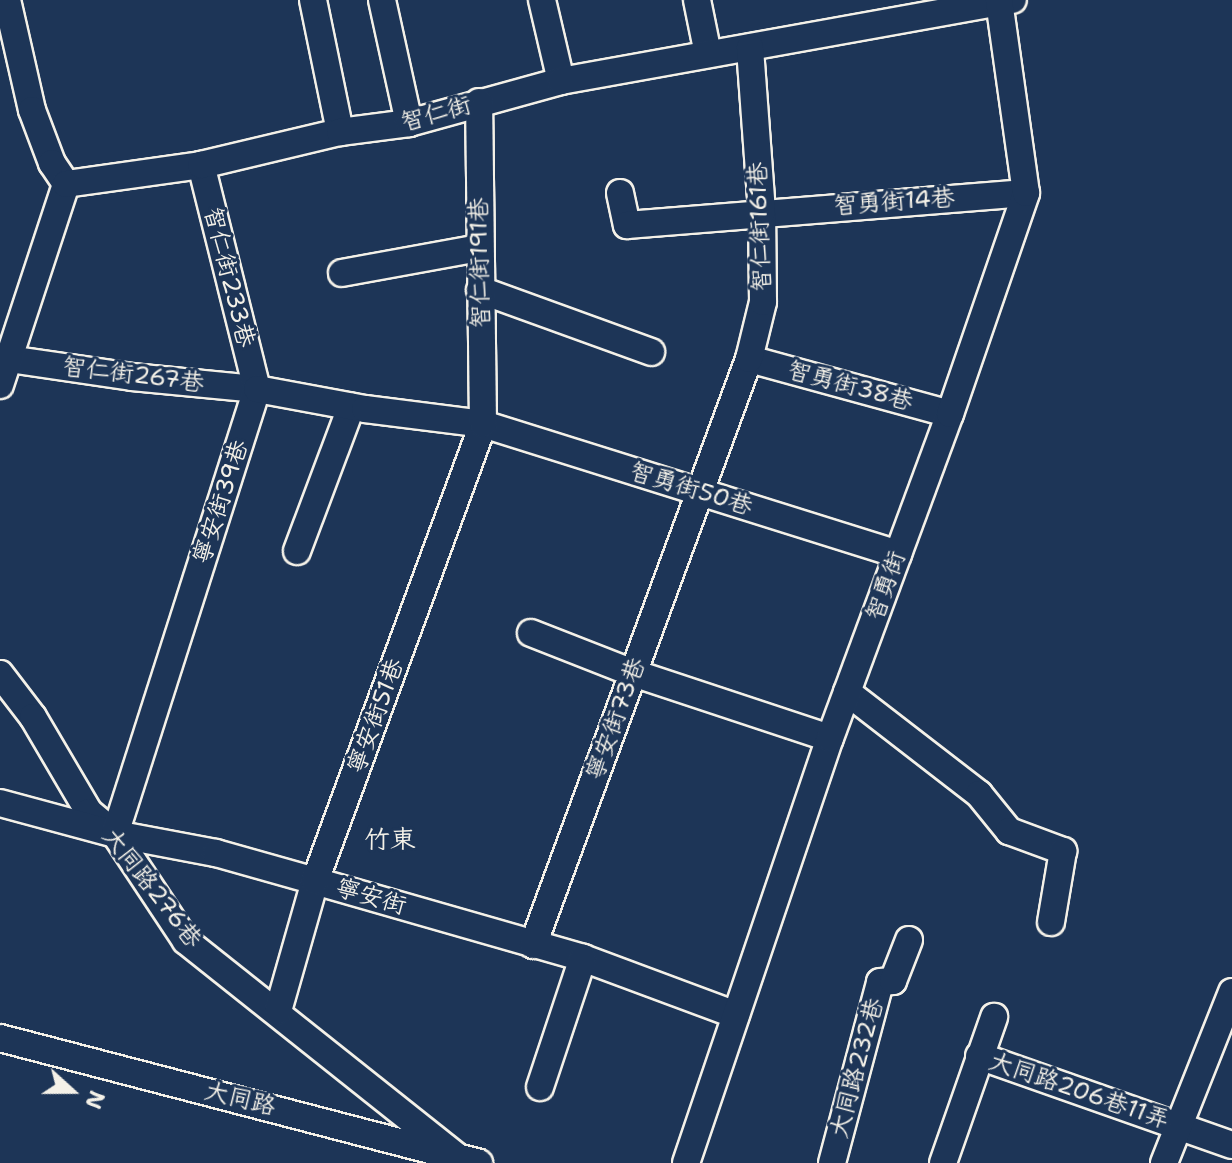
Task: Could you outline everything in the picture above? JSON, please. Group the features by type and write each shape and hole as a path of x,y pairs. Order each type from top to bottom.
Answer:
{"street":[{"path":"0,385 66,184 52,163 32,110 7,0"},
{"path":"313,0 340,132"},
{"path":"382,0 409,123"},
{"path":"542,0 561,81"},
{"path":"697,0 708,54"},
{"name":"智仁街","path":"66,184 201,165 340,132 409,123 561,81 750,47 867,12 1004,1"},
{"name":"智勇街","path":"686,1163 830,738 950,414 1026,193 1004,1"},
{"name":"智仁街161巷","path":"700,493 749,359 763,302 762,212 750,47"},
{"name":"智仁街191巷","path":"479,102 483,424"},
{"name":"智仁街233巷","path":"201,165 257,389"},
{"name":"智勇街14巷","path":"620,193 627,225 1026,193"},
{"path":"342,273 479,248"},
{"path":"480,290 651,352"},
{"name":"智仁街267巷","path":"9,359 132,377 257,389"},
{"name":"智勇街38巷","path":"749,359 950,414"},
{"path":"257,389 351,407 483,424"},
{"name":"寧安街39巷","path":"115,834 257,389"},
{"path":"297,551 351,407"},
{"name":"智勇街50巷","path":"483,424 898,554"},
{"name":"寧安街51巷","path":"278,1011 315,881 483,424"},
{"name":"寧安街73巷","path":"533,945 700,493"},
{"path":"531,633 633,673 830,738"},
{"name":"大同路276巷","path":"0,674 33,717 89,812 115,834 186,941 467,1159"},
{"path":"847,692 979,794 1009,831 1063,851 1051,922"},
{"name":"寧安街","path":"0,803 115,834 216,853 583,958 736,1015"},
{"name":"大同路232巷","path":"832,1163 880,982 893,981 909,940"},
{"path":"540,1087 583,958"},
{"path":"1164,1163 1232,992"},
{"path":"943,1163 994,1017"},
{"name":"大同路","path":"0,1038 467,1159"},
{"name":"大同路206巷11弄","path":"979,1056 1232,1145"}],"district":[{"name":"竹東","path":"390,839"}]}
